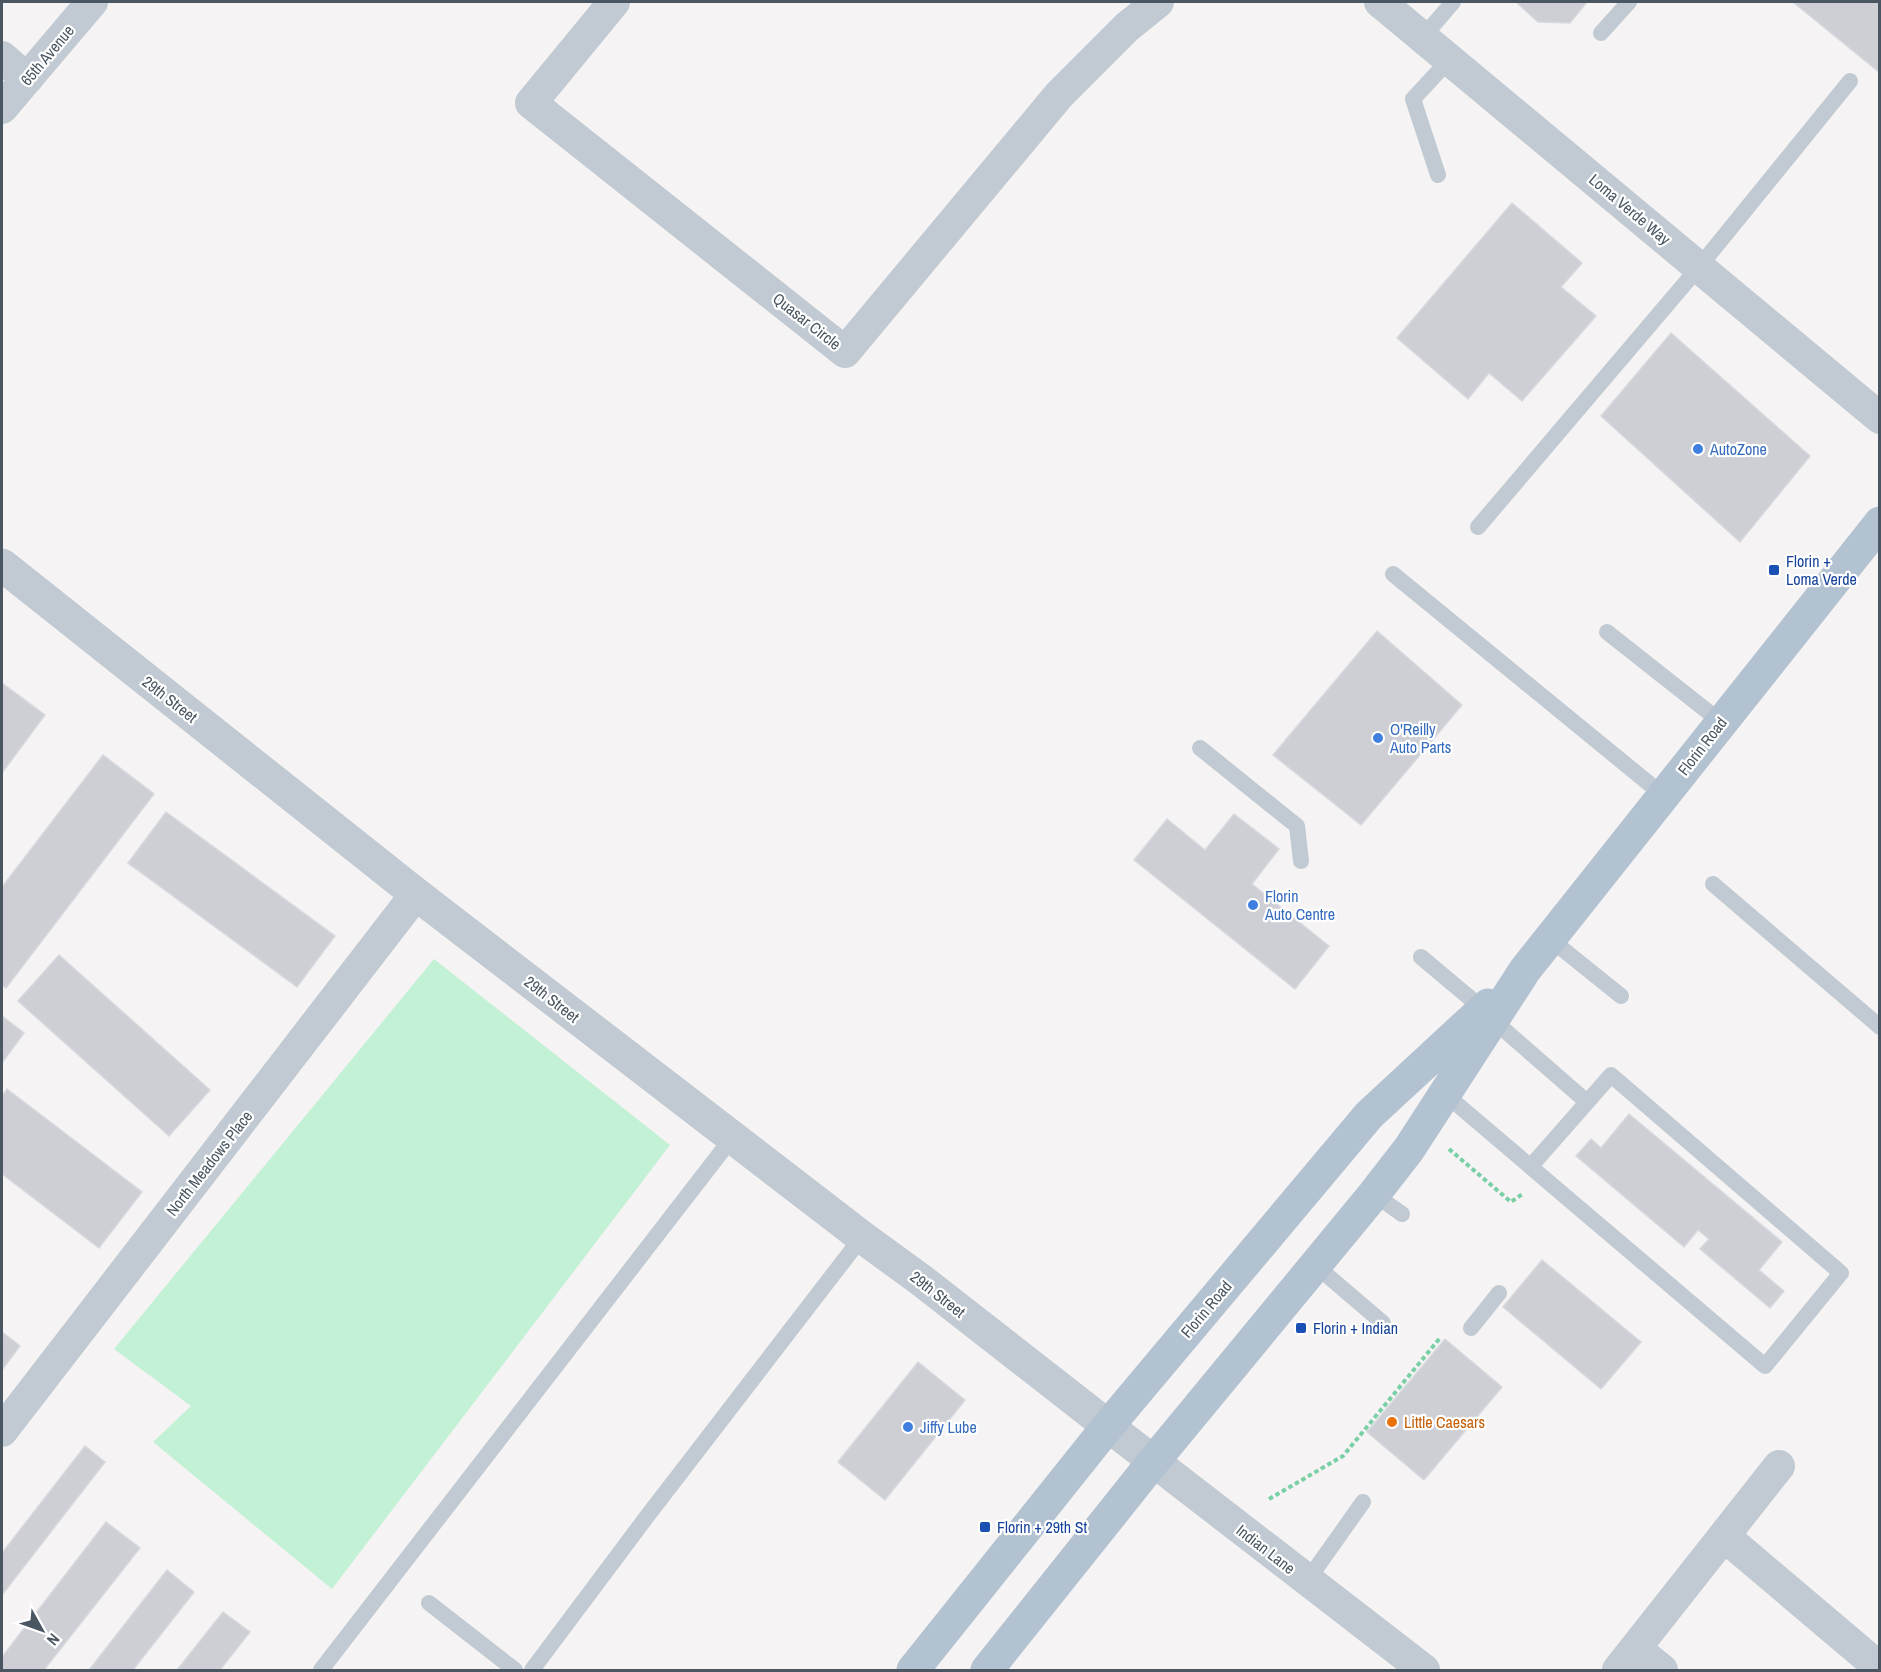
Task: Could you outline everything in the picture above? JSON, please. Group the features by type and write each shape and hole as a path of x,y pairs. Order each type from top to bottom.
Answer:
{"main road":[{"name":"Florin Road","path":"913,1671 1108,1426 1369,1115 1488,1015 1880,522"},
{"name":"Florin Road","path":"987,1671 1153,1462 1409,1149 1445,1094 1488,1015"}],"street":[{"name":"65th Avenue","path":"2,108 92,2"},
{"name":"Quasar Circle","path":"614,2 531,103 845,352 1059,95 1127,27 1158,2"},
{"name":"Loma Verde Way","path":"1380,2 1880,418"},
{"path":"2,57 27,79"},
{"name":"29th Street","path":"2,565 416,894 1108,1426"},
{"name":"North Meadows Place","path":"2,1431 416,894"},
{"name":"Indian Lane","path":"1108,1426 1424,1671"},
{"path":"1662,1671 1627,1660 1779,1466"},
{"path":"1724,1536 1880,1668"}],"lane":[{"path":"1423,38 1453,2"},
{"path":"1601,33 1629,2"},
{"path":"1438,175 1413,99 1450,59"},
{"path":"1478,527 1699,267 1850,81"},
{"path":"1393,574 1664,795"},
{"path":"1607,632 1721,722"},
{"path":"1200,748 1297,826 1301,861"},
{"path":"1713,884 1880,1027"},
{"path":"1550,939 1621,996"},
{"path":"1421,957 1587,1101"},
{"path":"1445,1094 1765,1366 1841,1273 1611,1076 1531,1166"},
{"path":"321,1671 732,1138"},
{"path":"1374,1194 1402,1214"},
{"path":"532,1671 645,1519 862,1237"},
{"path":"1315,1265 1383,1323"},
{"path":"1471,1328 1499,1293"},
{"path":"1307,1581 1364,1502"},
{"path":"429,1603 515,1671"}],"path":[{"path":"1269,1499 1343,1456 1440,1338"}],"green space":[{"path":"434,959 670,1145 332,1589 153,1442 191,1406 114,1349"}],"building":[{"path":"1516,2 1587,2 1570,23 1538,22"},
{"path":"1793,2 1880,2 1880,73"},
{"path":"1512,203 1582,263 1561,287 1596,316 1522,401 1489,373 1468,399 1397,338"},
{"path":"1671,333 1810,456 1740,542 1601,416"},
{"path":"1377,631 1462,705 1361,825 1273,755"},
{"path":"2,683 45,715 2,773"},
{"path":"103,755 154,794 6,988 2,985 2,887"},
{"path":"166,812 335,936 297,987 128,863"},
{"path":"1234,814 1279,849 1252,884 1329,946 1295,989 1134,860 1167,819 1205,850"},
{"path":"59,955 210,1090 169,1136 18,1001"},
{"path":"2,1016 24,1033 2,1063"},
{"path":"7,1089 142,1192 99,1248 2,1174 2,1096"},
{"path":"1629,1114 1782,1242 1759,1270 1784,1291 1770,1308 1700,1249 1709,1239 1698,1230 1684,1247 1576,1156 1591,1139 1601,1148"},
{"path":"1542,1260 1641,1342 1601,1389 1503,1307"},
{"path":"2,1332 20,1346 2,1370"},
{"path":"1445,1339 1502,1387 1424,1480 1367,1432"},
{"path":"918,1362 965,1400 885,1500 838,1462"},
{"path":"85,1446 105,1462 2,1595 2,1553"},
{"path":"106,1522 140,1548 44,1670 2,1670 2,1657"},
{"path":"167,1570 194,1592 133,1670 89,1670"},
{"path":"223,1612 250,1632 220,1670 177,1670"}],"place":[{"name":"AutoZone","path":"1698,449"},
{"name":"Florin + Loma Verde","path":"1774,570"},
{"name":"O'Reilly Auto Parts","path":"1378,738"},
{"name":"Florin Auto Centre","path":"1253,905"},
{"name":"Florin + Indian","path":"1301,1328"},
{"name":"Little Caesars","path":"1392,1422"},
{"name":"Jiffy Lube","path":"908,1427"},
{"name":"Florin + 29th St","path":"985,1527"}]}
